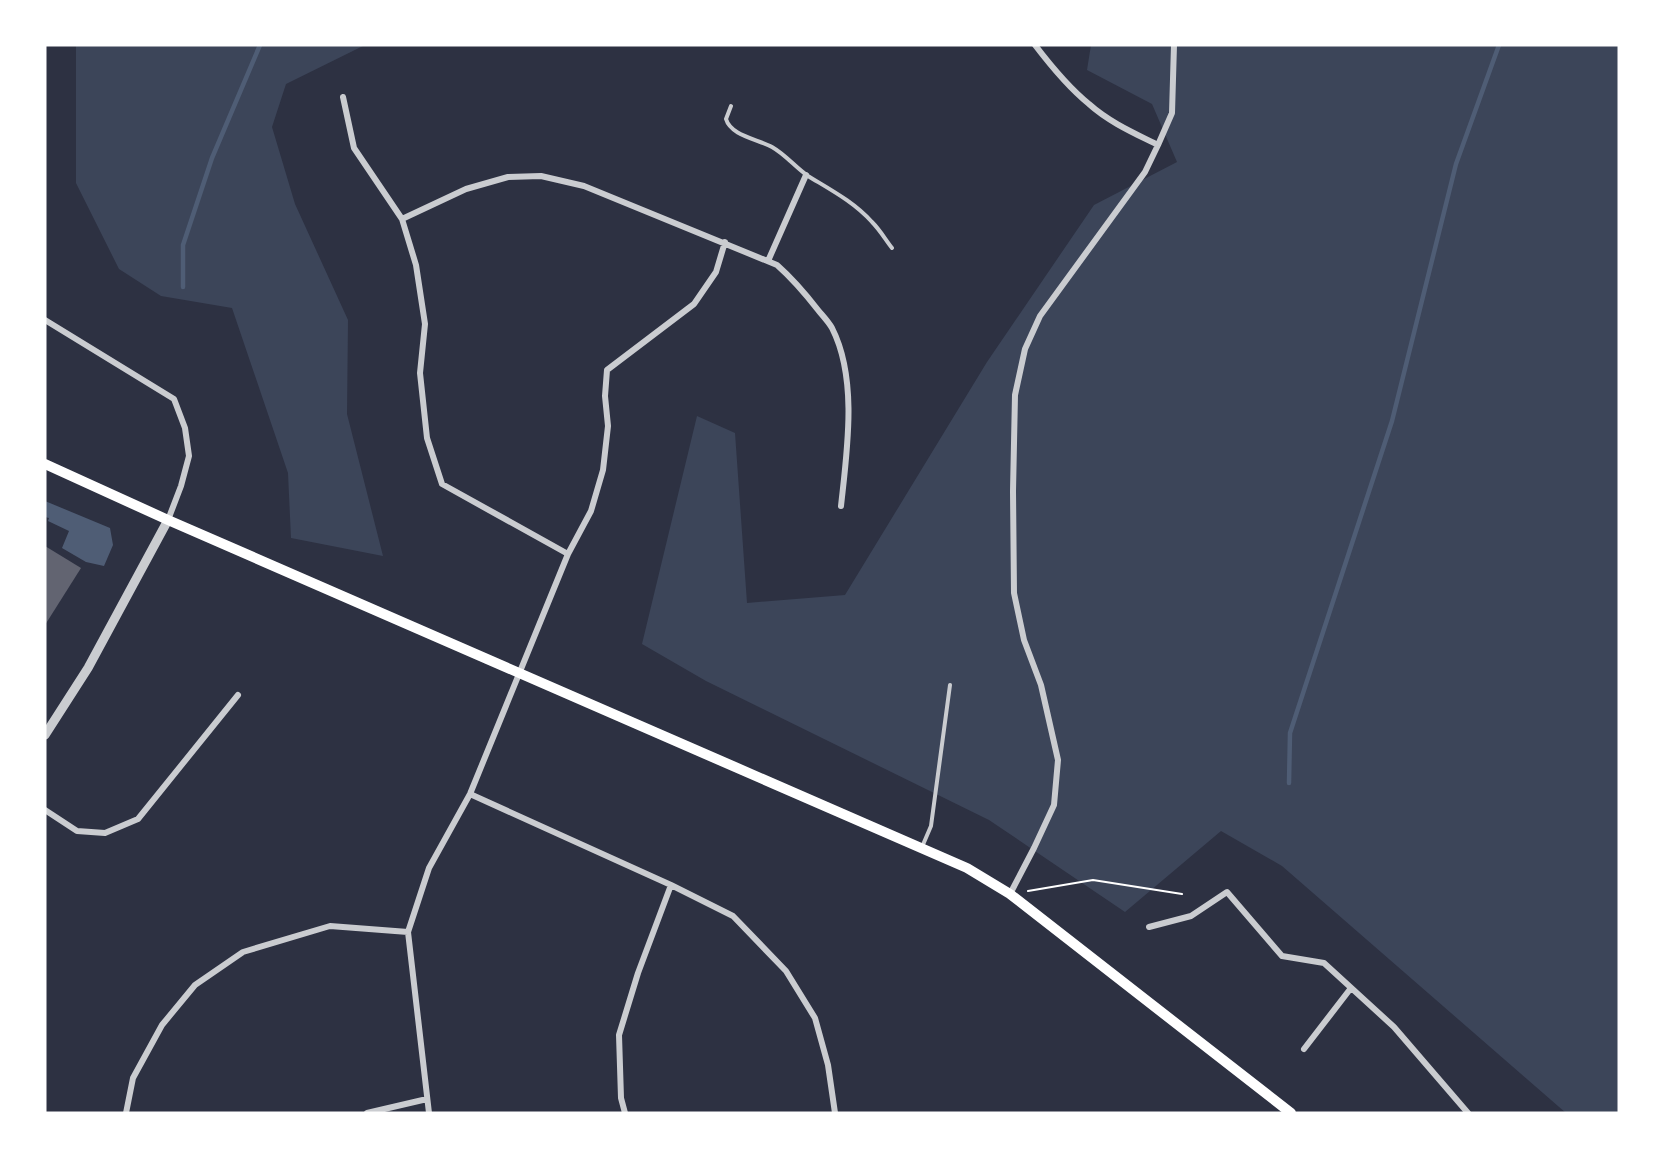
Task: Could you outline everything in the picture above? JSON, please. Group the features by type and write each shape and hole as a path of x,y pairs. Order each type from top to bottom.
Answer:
{"main road":[{"path":"45,464 168,520 967,868 1010,894 1292,1113"}],"street":[{"path":"1035,45 1054,71 1089,105 1119,126 1158,145"},
{"path":"1010,894 1054,805 1058,760 1041,685 1024,640 1014,593 1012,491 1015,395 1026,349 1040,316 1144,172 1158,145 1172,113 1174,45"},
{"path":"343,97 354,148 402,219 416,265 425,324 420,373 427,438 442,484 568,554"},
{"path":"768,261 806,175"},
{"path":"402,219 466,189 508,177 541,176 584,186 777,265 800,285 831,327 842,354 847,392 847,446 841,506"},
{"path":"429,1113 408,932 429,868 470,794 568,554 591,511 603,470 608,426 605,396 607,370 694,304 716,272 725,242"},
{"path":"45,320 174,399 185,428 189,456 168,520 88,668 45,735"},
{"path":"45,810 77,831 105,833 138,819 238,695"},
{"path":"470,794 733,916 786,971 815,1018 828,1065 835,1113"},
{"path":"625,1113 621,1098 619,1035 638,973 670,885"},
{"path":"1149,927 1191,916 1227,892 1281,956 1324,963 1394,1027 1468,1113"},
{"path":"126,1113 133,1078 162,1025 195,985 243,952 330,927 408,932"},
{"path":"1304,1049 1351,988"},
{"path":"367,1113 427,1099"}],"lane":[{"path":"731,106 726,119 732,129 786,155 806,175 829,187 857,207 873,222 892,248"},
{"path":"921,848 931,826 950,685"}],"path":[{"path":"1010,894 1093,880 1182,894"}],"shaded area":[{"path":"76,45 365,45 286,84 272,127 295,204 348,320 347,414 383,556 291,538 288,473 232,308 161,296 119,269 76,183"},
{"path":"1091,45 1619,45 1619,1113 1566,1113 1282,866 1221,831 1125,912 989,820 706,681 642,644 697,416 735,433 747,603 845,595 987,362 1094,205 1177,162 1152,104 1087,70"},
{"path":"45,501 110,528 113,545 104,566 86,562 62,548 69,531 48,521 49,518 45,517"}],"building":[{"path":"45,546 81,568 45,625"}],"waterway":[{"path":"183,287 183,245 212,158 260,45"},
{"path":"1289,783 1290,733 1392,421 1456,164 1499,45"}]}
